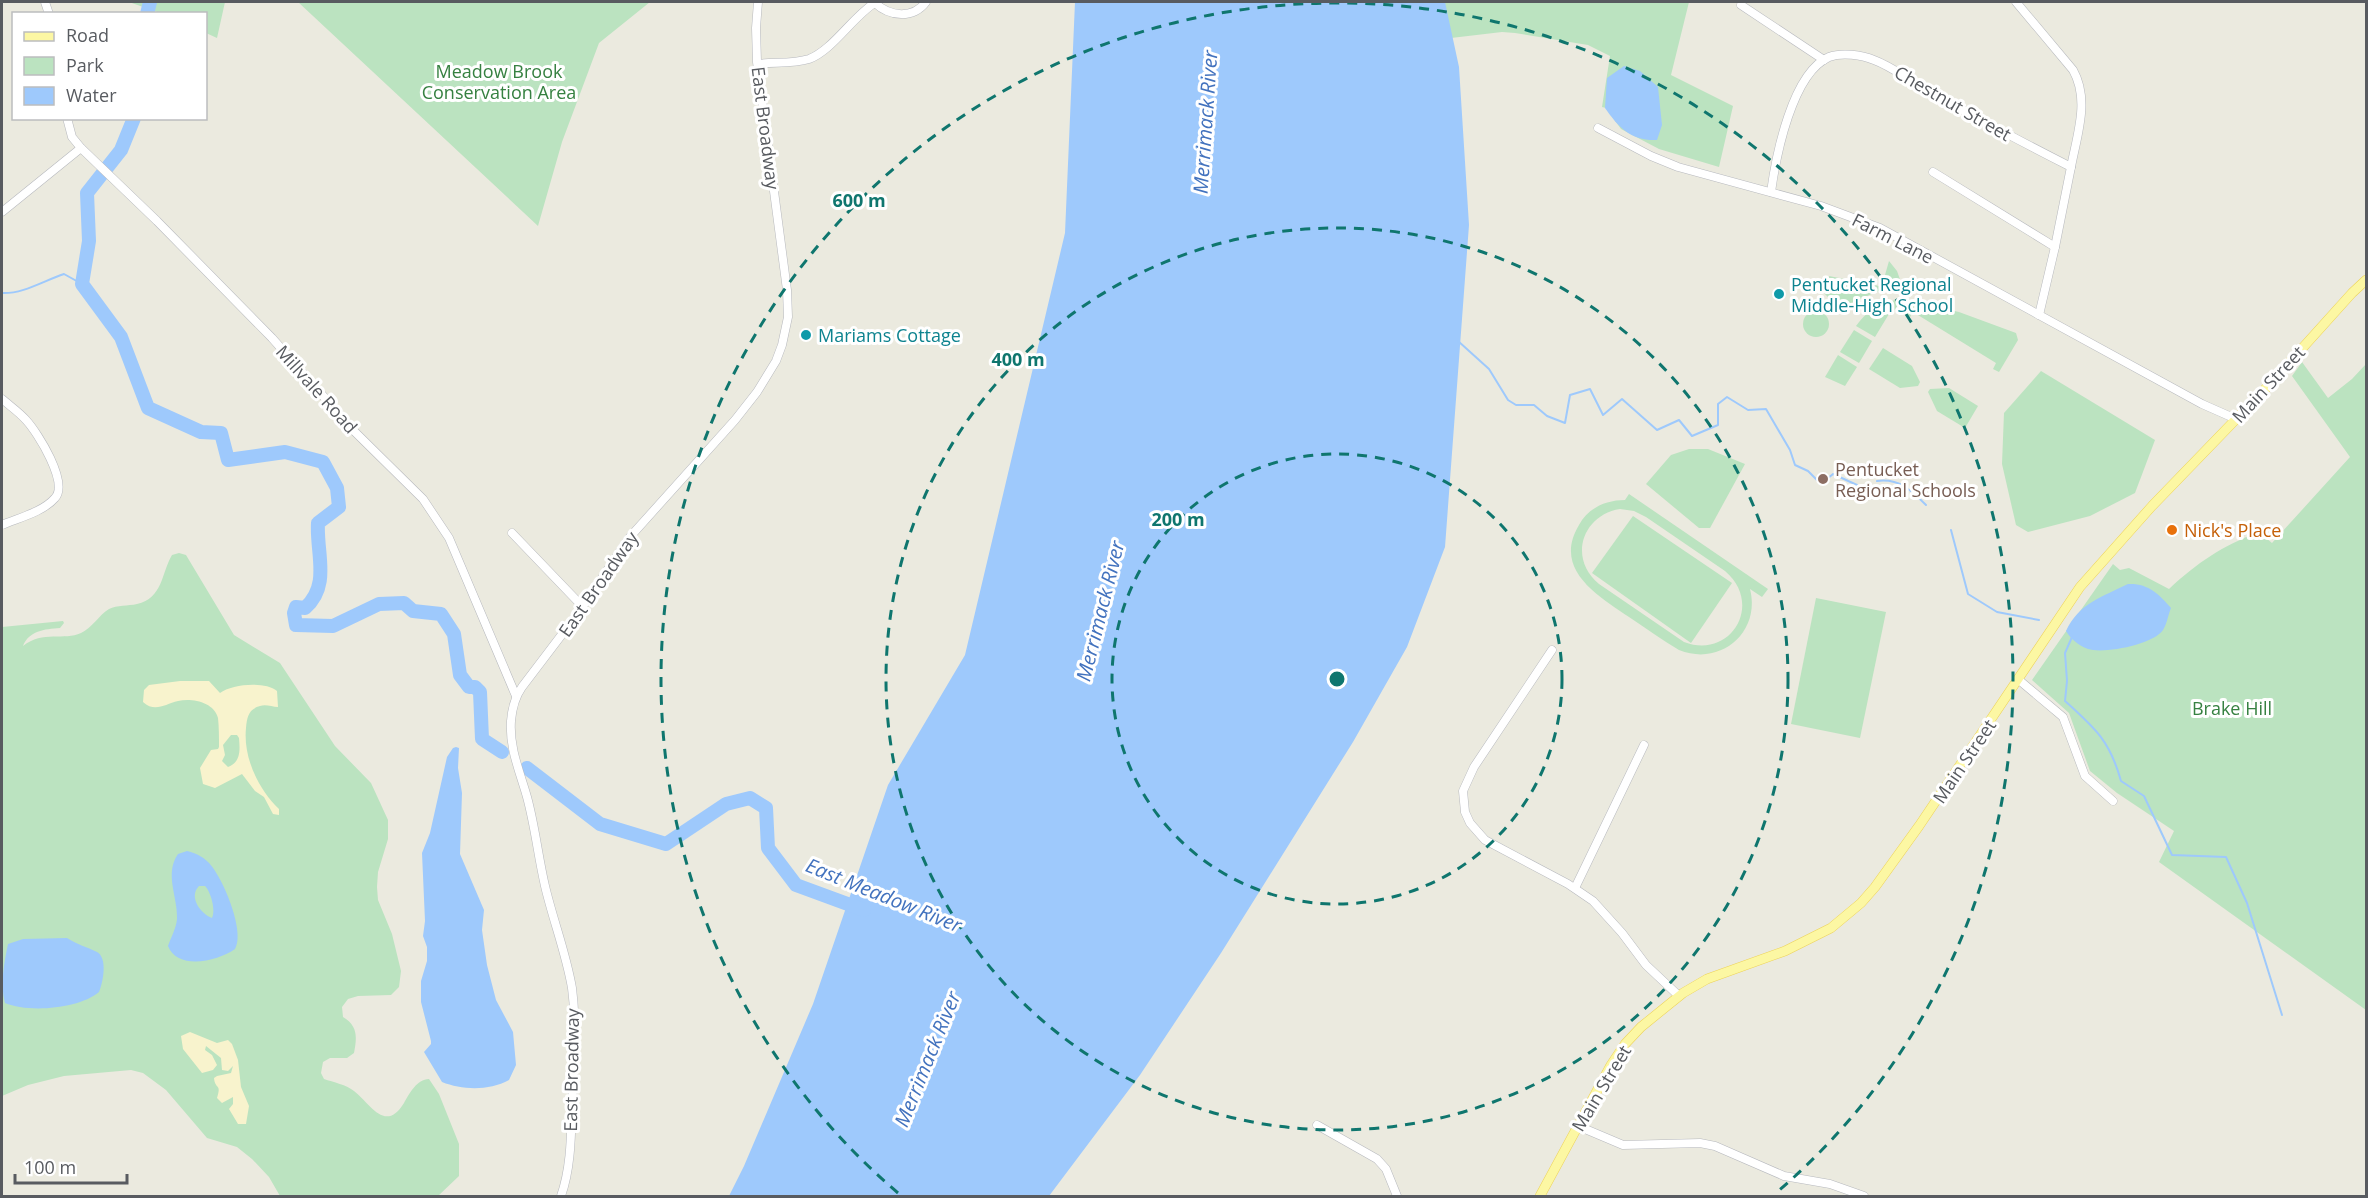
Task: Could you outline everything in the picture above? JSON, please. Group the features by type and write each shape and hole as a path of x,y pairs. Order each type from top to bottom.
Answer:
{"main road":[{"name":"Main Street","path":"1540,1197 1625,1044 1641,1027 1679,996 1707,980 1785,951 1831,928 1847,916 1880,881 2019,680 2080,587 2145,513 2236,419 2352,293 2367,280"}],"street":[{"name":"East Broadway","path":"561,1197 567,1173 571,1124 574,1061 573,1003 566,956 545,887 526,796 513,755 511,723 516,696 583,607 629,538 750,402 776,361 782,345 788,317 787,290 758,64 756,28 758,2"},
{"path":"758,64 798,62 815,56 824,51 867,7 875,2 887,11 907,15 913,14 926,2"},
{"path":"2016,2 2073,70 2079,82 2081,114 2039,315"},
{"path":"1741,5 1824,60 1810,74 1796,99 1777,156 1771,192"},
{"name":"Chestnut Street","path":"1824,60 1841,55 1872,59 1895,69 1925,89 2071,167"},
{"name":"Millvale Road","path":"67,120 72,137 81,148 292,359 354,431 399,474 432,511 448,538 516,696"},
{"name":"Farm Lane","path":"1598,128 1678,167 1847,214 1880,228 2202,404 2236,419"},
{"path":"2,212 81,148"},
{"path":"1933,172 2055,247"},
{"path":"2,399 25,418 36,431 60,481 59,492 51,502 2,525"},
{"path":"512,533 583,607"},
{"path":"1552,650 1466,781 1463,800 1470,823 1485,840 1575,888 1604,911 1646,965 1679,996"},
{"path":"2019,680 2063,717 2085,776 2113,801"},
{"path":"1575,888 1644,745"},
{"path":"1317,1125 1377,1159 1386,1169 1397,1197"},
{"path":"1578,1125 1623,1145 1700,1143 1715,1146 1784,1176 1830,1184 1864,1197"}],"green space":[{"path":"129,2 225,2 217,38 207,33 207,12 157,12"},
{"name":"Meadow Brook Conservation Area","path":"298,2 650,2 599,43 562,142 538,226"},
{"path":"1438,2 1689,2 1671,75 1733,106 1719,167 1659,149 1621,129 1606,108 1602,107 1610,56 1588,45 1515,33 1502,32 1451,38"},
{"path":"1889,261 1897,271 1902,285 1844,304 1830,299 1823,292 1829,276 1879,286 1881,275 1885,275"},
{"path":"1895,300 1899,303 1895,310 1892,309 1875,337 1856,326 1873,309"},
{"path":"1909,303 1959,312 2016,333 2018,340 1999,372 1993,369 1996,363 1913,312 1910,317 1904,314"},
{"path":"1816,311 1825,315 1829,324 1825,333 1816,337 1807,333 1803,324 1807,315"},
{"path":"1854,330 1872,341 1859,363 1840,352"},
{"path":"1883,348 1912,366 1920,382 1918,386 1900,388 1869,369"},
{"path":"1838,355 1857,367 1845,386 1825,377"},
{"name":"Brake Hill","path":"2302,362 2328,398 2352,379 2366,364 2366,1010 2159,862 2174,831 2117,793 2090,771 2069,713 2032,680 2113,564 2120,570 2129,568 2169,589 2211,556 2246,537 2259,532 2272,543 2350,457 2292,376"},
{"path":"2041,371 2155,440 2135,493 2090,516 2028,532 2016,525 2002,464 2004,413"},
{"path":"1949,388 1978,406 1965,428 1937,411 1928,392 1930,389"},
{"path":"1689,449 1708,449 1745,464 1710,528 1699,528 1646,484 1671,455"},
{"path":"1629,494 1768,589 1762,597 1750,589 1752,605 1749,619 1743,632 1723,650 1709,654 1695,654 1679,650 1593,591 1575,568 1571,555 1572,541 1583,519 1598,506 1625,500","holes":["1620,509 1634,511 1725,571 1736,584 1742,599 1742,613 1737,626 1728,636 1716,643 1701,645 1684,642 1599,584 1589,574 1582,551 1588,529 1607,513"]},
{"path":"1633,516 1732,583 1691,643 1592,573"},
{"path":"179,553 186,555 234,635 280,663 335,746 371,783 388,820 388,839 378,872 377,887 378,900 392,934 401,971 399,987 391,995 358,996 348,999 342,1007 343,1017 354,1028 356,1042 354,1053 347,1058 330,1058 323,1062 321,1073 324,1079 351,1089 384,1116 397,1112 417,1084 429,1079 439,1094 459,1144 459,1176 438,1196 280,1196 269,1177 252,1159 237,1147 207,1138 166,1090 143,1073 131,1070 64,1076 28,1085 2,1096 2,627 63,621 60,628 33,634 23,646 38,638 81,633 109,609 146,601 157,591 172,555"},
{"path":"1816,598 1886,612 1860,738 1791,724"}],"sand":[{"path":"180,681 209,681 220,693 232,687 248,685 265,686 277,691 278,707 262,705 249,714 246,739 254,772 271,801 279,809 279,815 273,814 264,797 255,791 242,774 215,788 203,784 200,768 211,750 219,747 216,713 202,702 190,700 156,707 147,705 143,702 144,690 149,685","holes":["231,735 237,735 239,755 228,767 222,761 225,755 223,745"]},
{"path":"190,1032 217,1043 228,1040 232,1044 238,1060 241,1087 249,1106 246,1124 238,1124 229,1109 233,1104 233,1097 222,1103 217,1098 219,1088 214,1078 231,1073 233,1066 228,1071 222,1070 221,1058 206,1046 205,1050 212,1055 217,1065 213,1070 202,1073 183,1049 181,1036"}],"water":[{"name":"Merrimack River","path":"1075,2 1445,2 1459,67 1469,225 1445,547 1407,647 1353,742 1221,953 1140,1075 1049,1196 729,1196 813,1004 888,785 965,655 1065,233"},
{"path":"1624,66 1640,71 1658,87 1662,125 1657,140 1633,136 1615,122 1605,108 1607,78"},
{"path":"2128,584 2141,585 2153,590 2171,608 2166,625 2158,635 2127,647 2095,650 2081,646 2066,631 2071,621 2084,607"},
{"path":"456,747 459,748 458,768 462,793 460,854 484,910 482,930 487,965 496,1000 513,1032 516,1065 509,1080 484,1088 458,1087 442,1082 424,1052 431,1041 421,1002 421,981 427,961 427,947 423,936 425,921 422,853 430,833 447,757"},
{"path":"187,851 201,856 220,879 231,904 237,930 238,941 235,949 228,953 209,960 189,961 173,954 168,946 177,919 172,870 178,854","holes":["199,886 205,886 212,902 212,918 200,909 195,900 196,890"]},
{"path":"67,938 97,952 103,960 104,971 99,992 79,1002 53,1008 27,1008 5,1003 3,981 8,944 23,939"}],"waterway":[{"name":"East Meadow River","path":"148,12 150,2"},
{"name":"East Meadow River","path":"133,120 121,150 87,193 89,241 82,284 121,337 148,408 201,432 221,433 228,460 285,452 323,462 337,488 339,507 318,523 320,568 318,589 305,608 296,607 294,613 296,625 333,626 379,604 404,603 413,611 441,614 454,634 460,675 469,687 475,687 480,692 482,739 502,752"},
{"path":"2,293 25,289 64,274 82,284"},
{"path":"1458,341 1489,369 1508,400 1516,405 1534,405 1547,416 1565,423 1570,395 1590,389 1603,415 1622,399 1657,430 1679,420 1692,436 1718,425 1718,404 1727,397 1748,410 1766,409 1790,450 1795,465 1808,471 1821,484 1833,474 1857,485"},
{"path":"1877,481 1898,483 1910,490 1926,505"},
{"path":"1951,530 1968,594 1997,612 2039,620"},
{"path":"2072,637 2065,653 2067,681 2065,701 2100,736 2112,755 2121,781 2144,796 2172,855 2226,857 2247,903 2282,1015"},
{"name":"East Meadow River","path":"527,768 600,824 666,844 726,804 750,798 766,808 768,848 796,885 864,910"}],"place":[{"name":"Pentucket Regional Middle-High School","path":"1779,294"},
{"name":"Mariams Cottage","path":"806,335"},
{"name":"Pentucket Regional Schools","path":"1823,479"},
{"name":"Nick's Place","path":"2172,530"}]}
